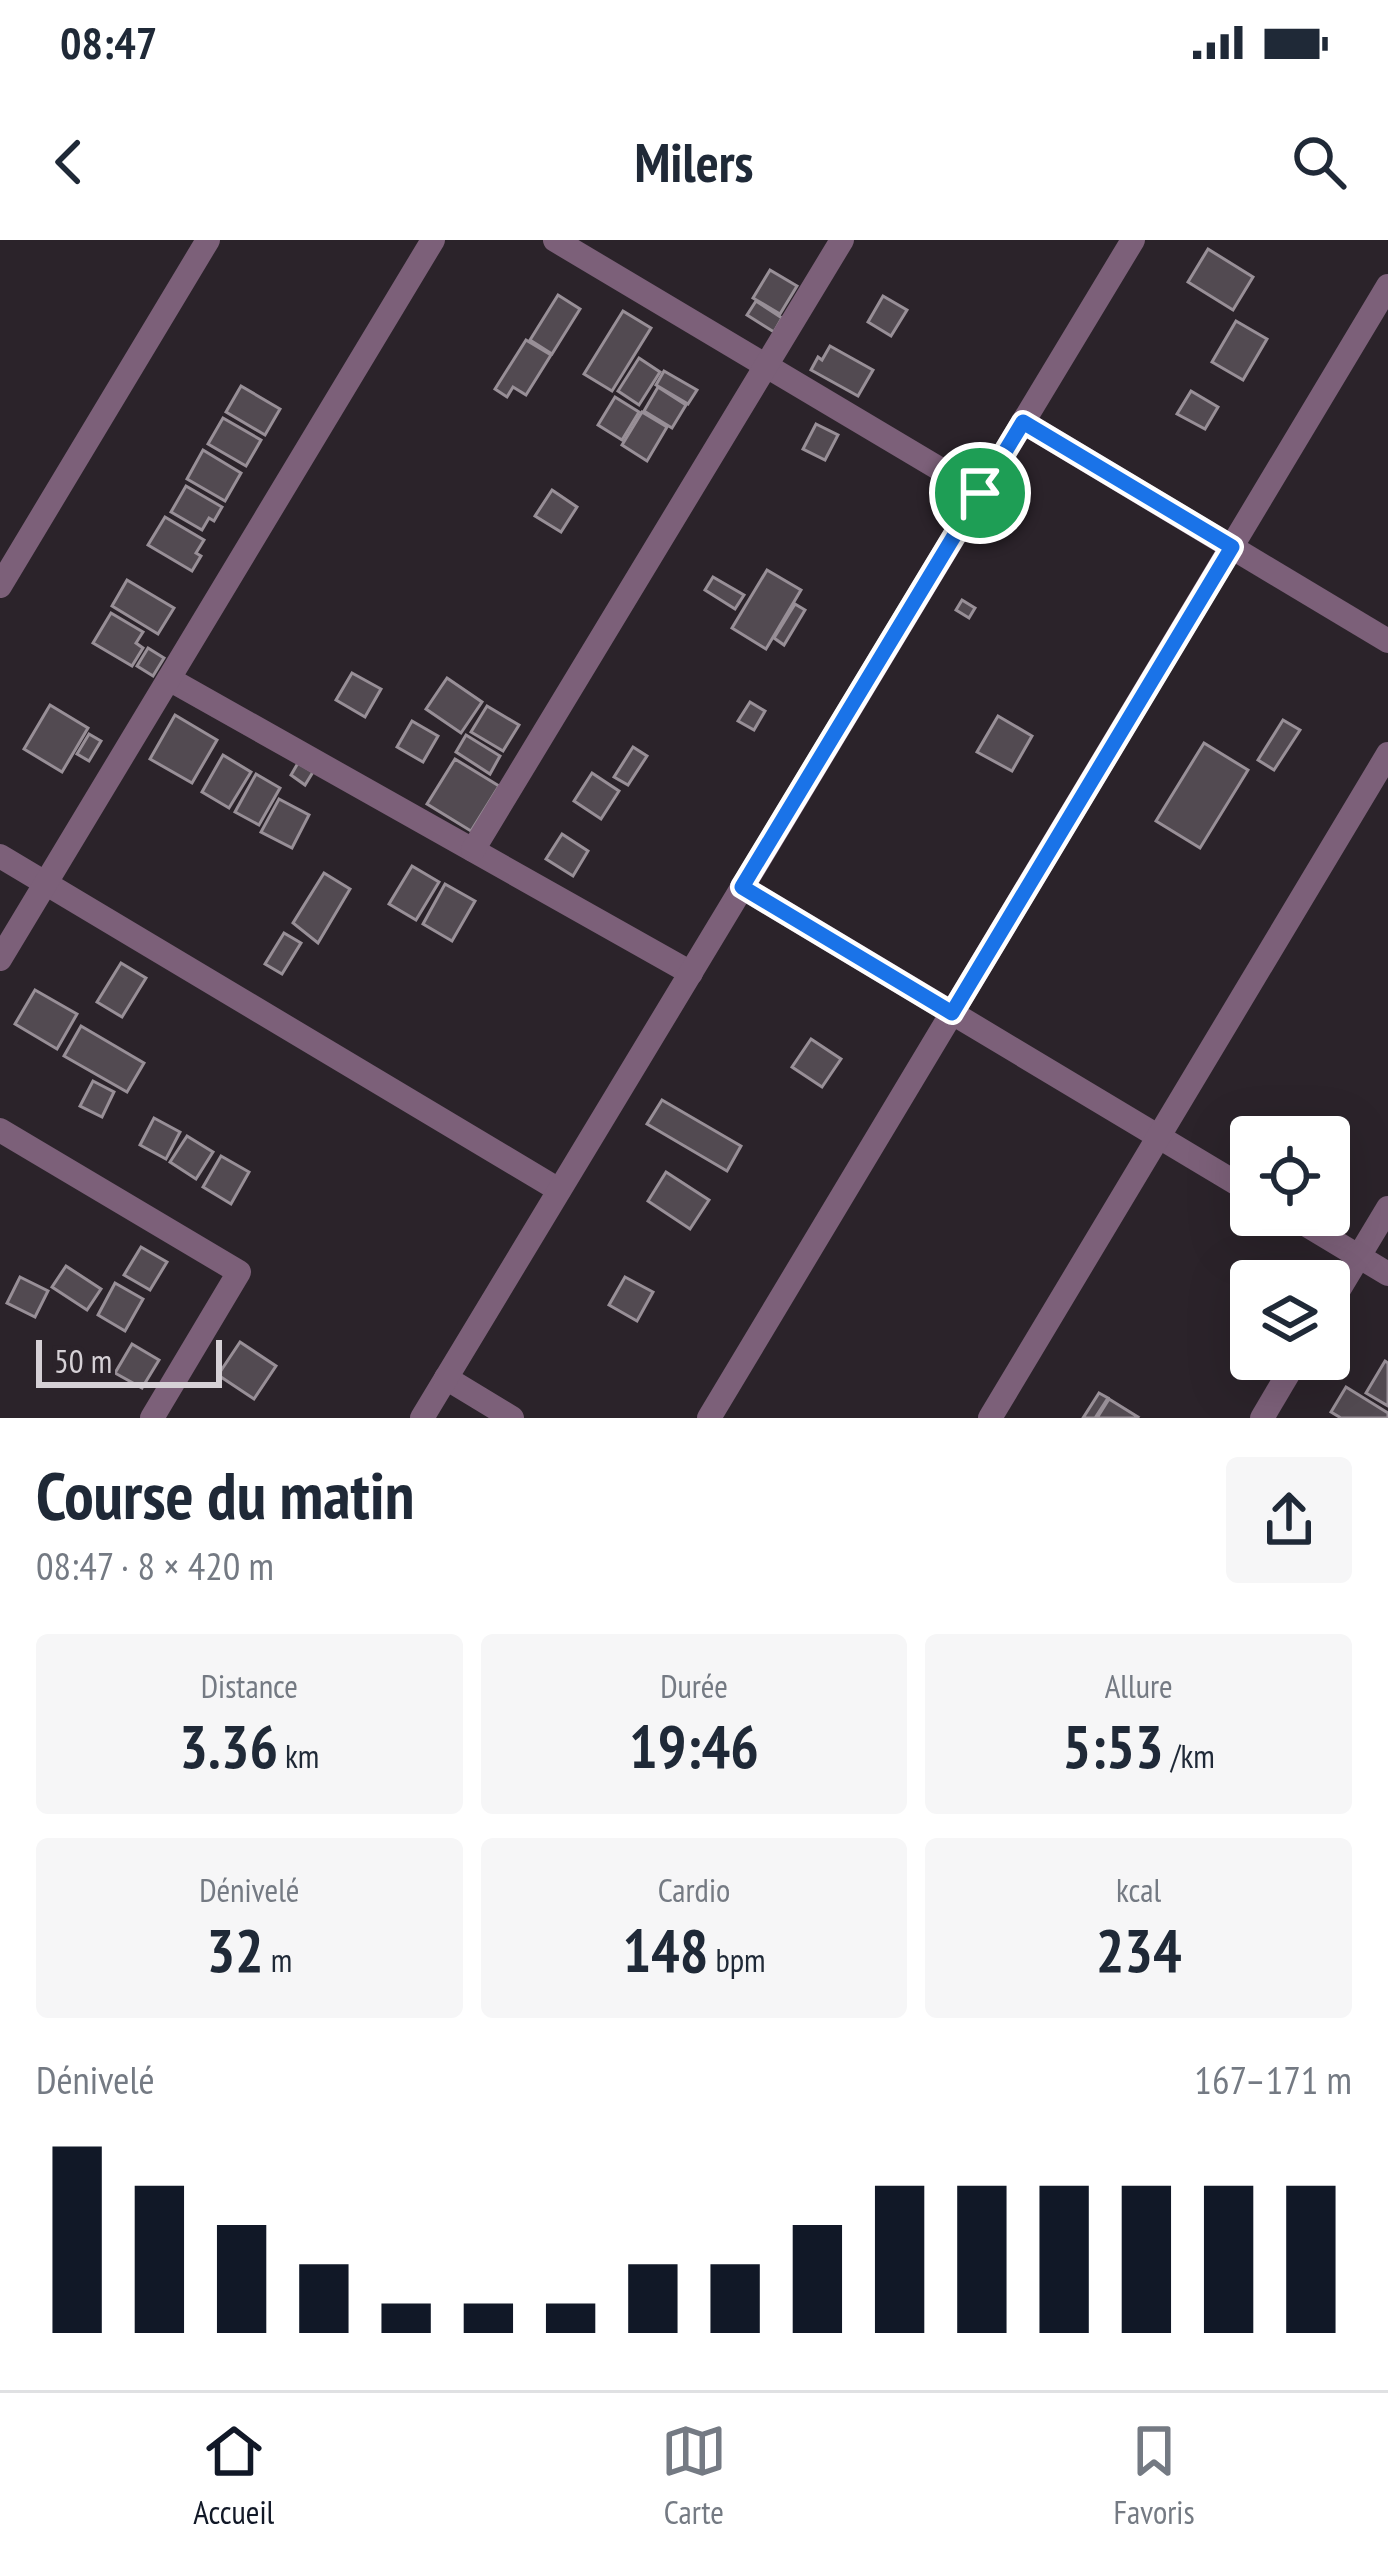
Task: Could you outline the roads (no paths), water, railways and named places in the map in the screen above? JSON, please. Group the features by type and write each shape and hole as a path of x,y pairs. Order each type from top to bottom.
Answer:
{"street":[{"path":"0,586 208,240"},
{"path":"0,959 433,240"},
{"path":"555,240 980,493"},
{"path":"473,850 842,240"},
{"path":"422,1418 1133,240"},
{"path":"709,1418 1388,286"},
{"path":"1023,422 1388,640"},
{"path":"169,679 691,973"},
{"path":"989,1418 1388,754"},
{"path":"0,856 559,1190"},
{"path":"742,887 1230,1179"},
{"path":"0,1130 239,1272 152,1418"},
{"path":"1350,1272 1388,1208"},
{"path":"1324,1236 1388,1274"},
{"path":"446,1378 512,1418"},
{"path":"1262,1418 1285,1380"}]}
